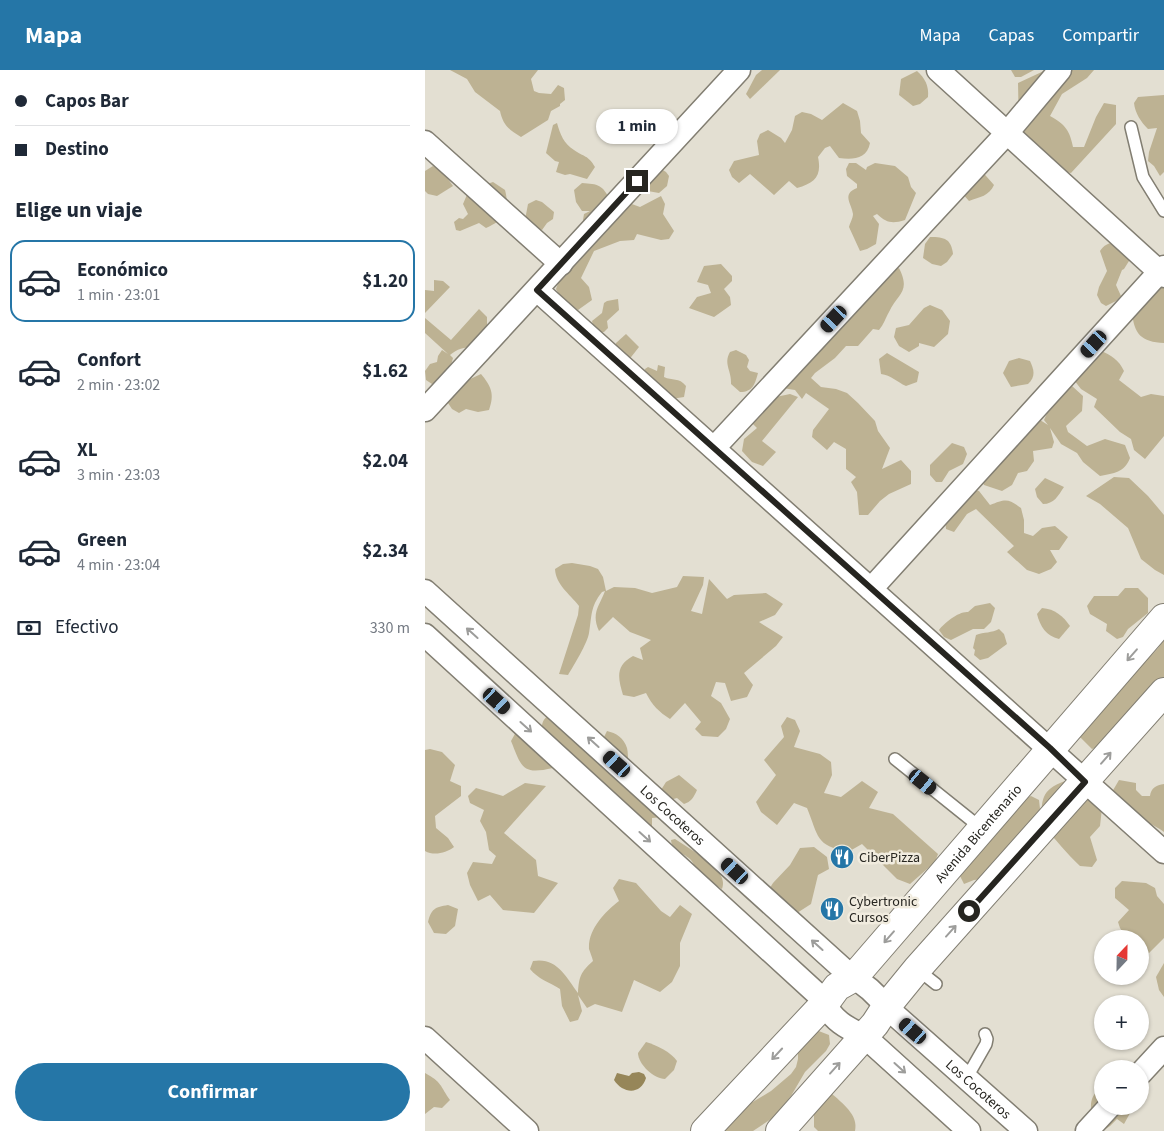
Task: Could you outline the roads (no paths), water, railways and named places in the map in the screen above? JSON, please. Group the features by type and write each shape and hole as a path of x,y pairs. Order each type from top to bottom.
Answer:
{"street":[{"path":"425,410 739,70"},
{"path":"871,589 1163,272 938,70"},
{"path":"714,448 1007,133 1060,70"},
{"path":"425,142 561,264"},
{"path":"537,290 1164,852"},
{"name":"Los Cocoteros","path":"425,591 853,978"},
{"name":"Avenida Bicentenario","path":"705,1131 826,1002 837,987 853,978 1164,618"},
{"path":"425,635 826,1002 827,1009 833,1016 864,1036 969,1131"},
{"path":"780,1131 875,1024 886,1007 927,977 1085,782 1164,692"},
{"path":"853,978 864,983 880,998 886,1007"},
{"name":"Los Cocoteros","path":"886,1007 1026,1131"},
{"path":"426,1041 527,1131"},
{"path":"1149,1064 1164,1048"},
{"path":"1087,1131 1102,1115"}],"lane":[{"path":"1131,127 1143,177 1164,211"},
{"path":"895,759 981,828"},
{"path":"967,1079 986,1044 985,1034"}],"place":[{"name":"CiberPizza","path":"842,857"},
{"name":"Cybertronic Cursos","path":"832,909"}]}
